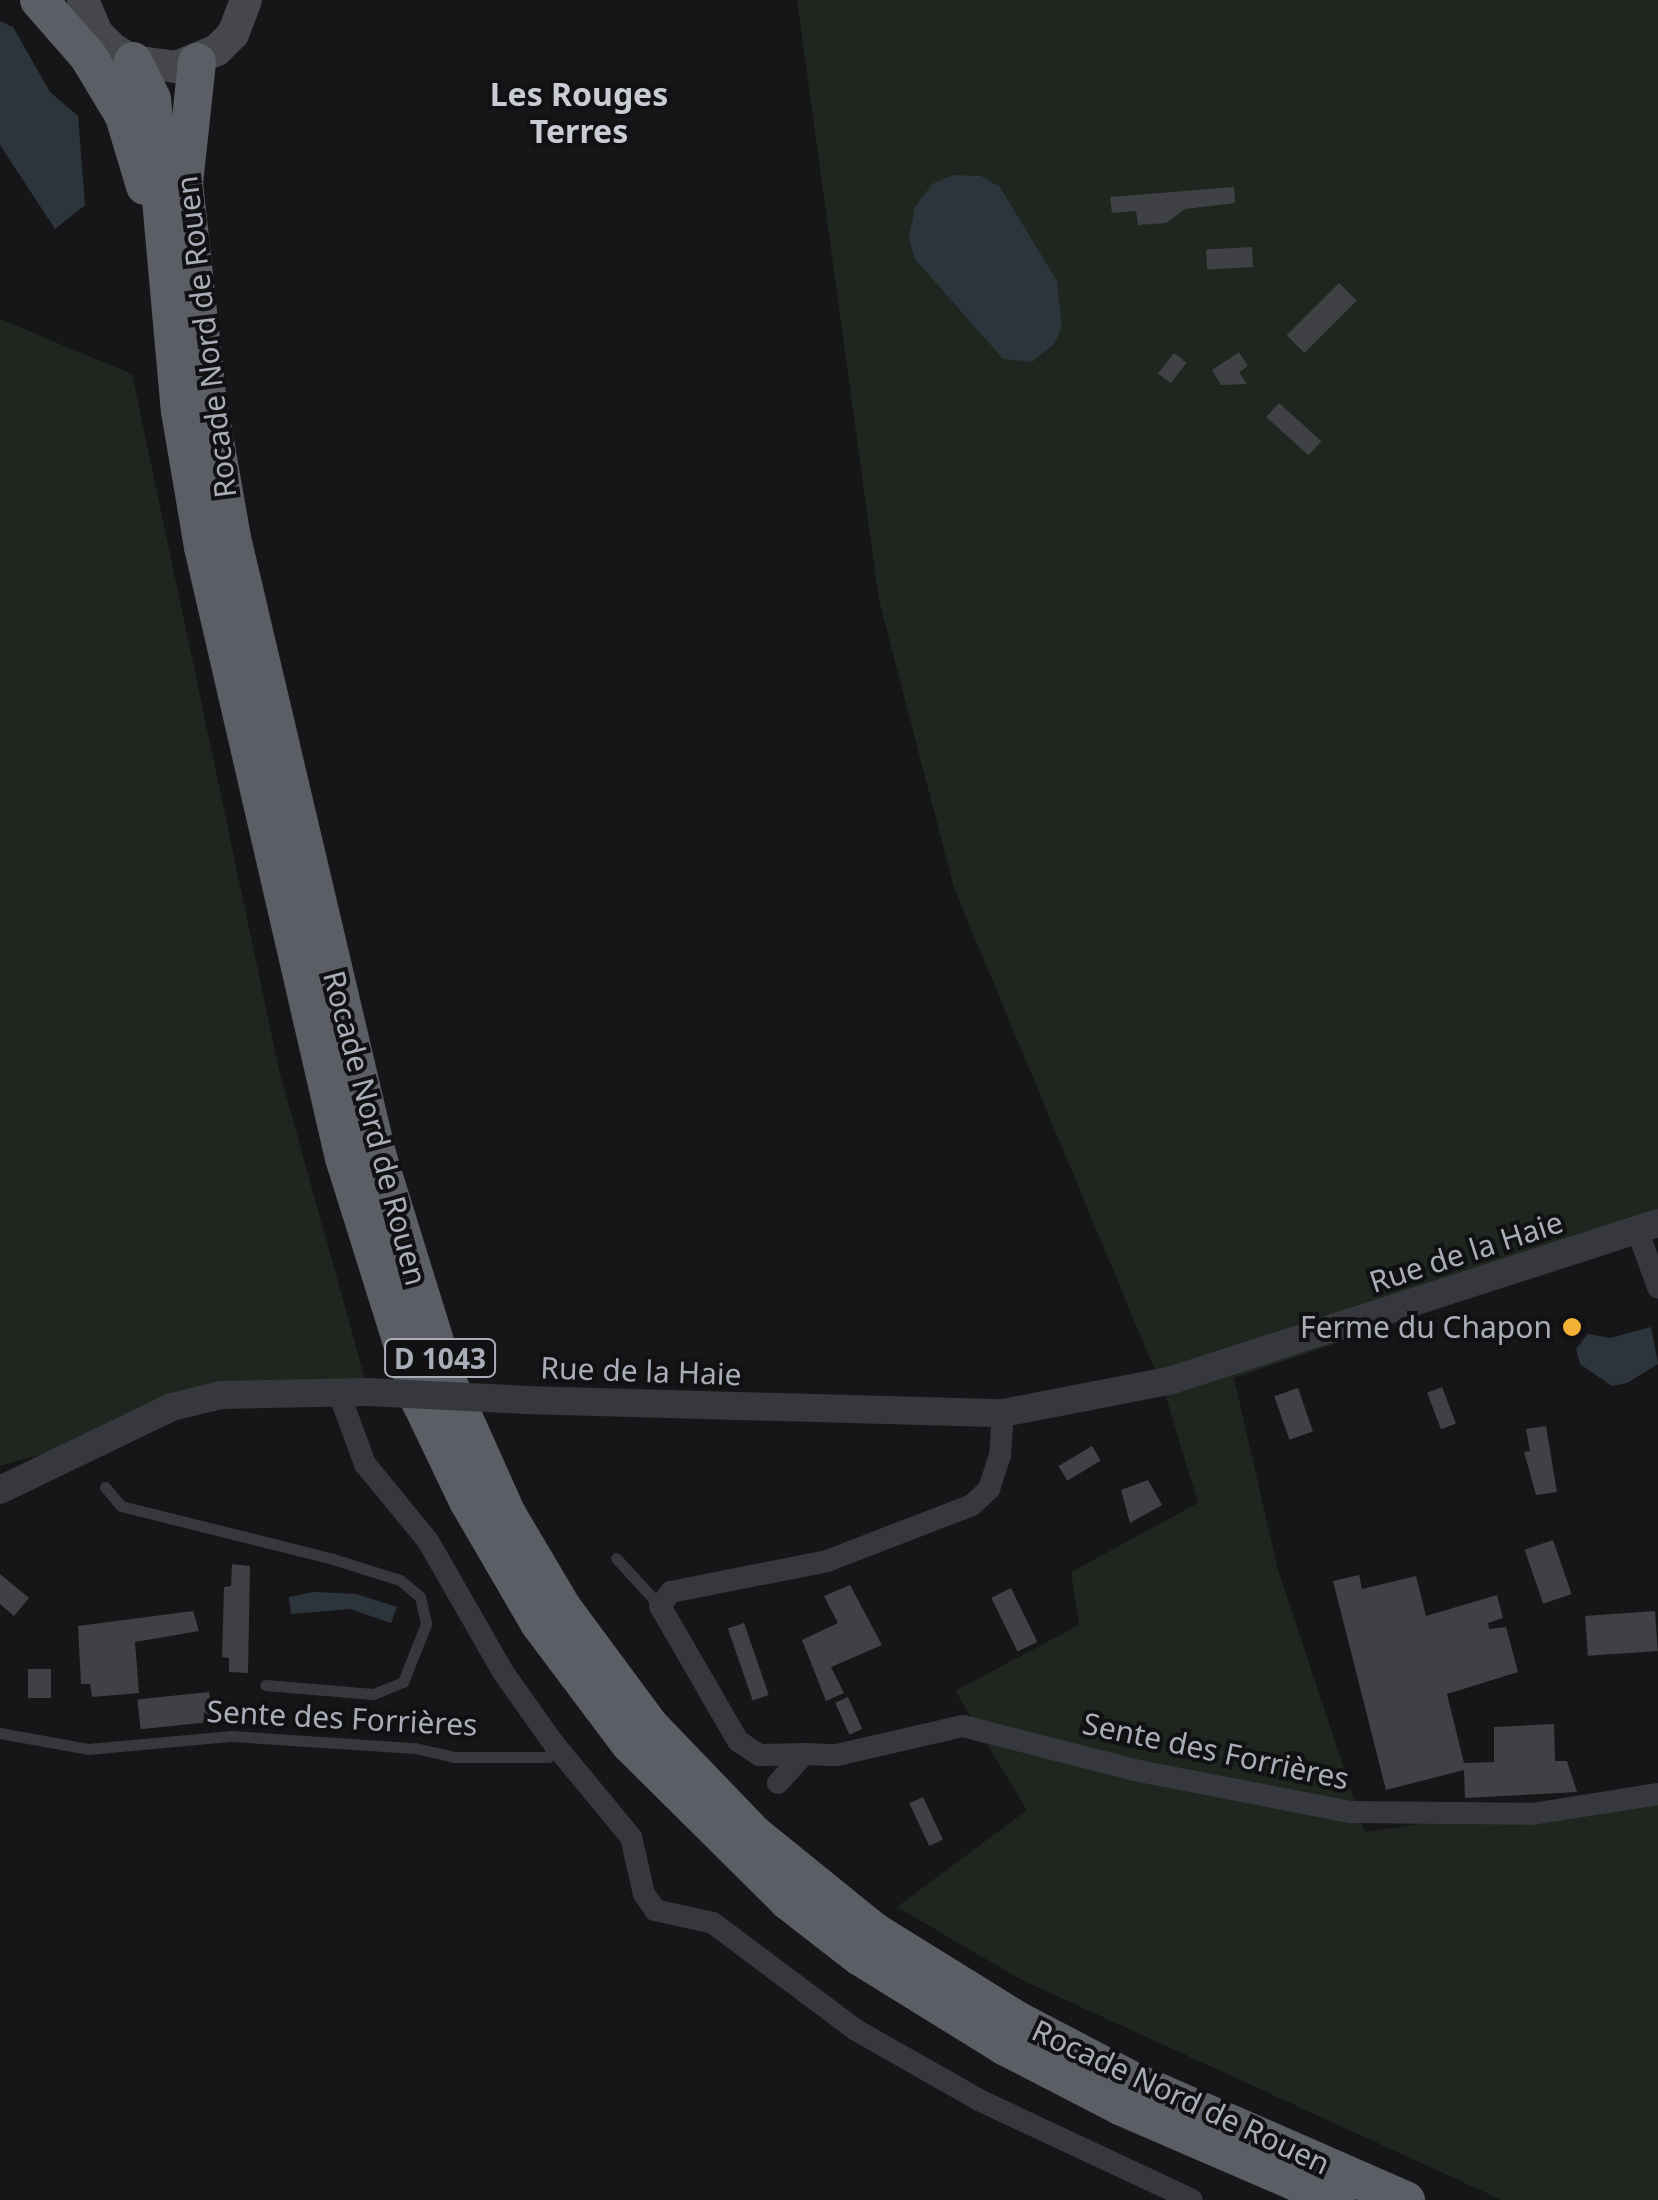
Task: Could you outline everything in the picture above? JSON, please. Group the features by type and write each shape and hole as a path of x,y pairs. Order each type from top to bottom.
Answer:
{"highway":[{"path":"40,0 88,56 124,116 162,242"},
{"name":"Rocade Nord de Rouen","path":"134,62 152,99 162,242 203,547 344,1158 421,1403 468,1502 539,1623 630,1744 734,1854 859,1956 1004,2046 1104,2097 1338,2200"},
{"name":"Rocade Nord de Rouen","path":"196,62 184,183 207,396 232,538 377,1154 448,1380 507,1514 562,1607 650,1726 754,1834 875,1932 1017,2020 1133,2081 1406,2200"}],"main road":[{"path":"84,0 97,33 134,62 176,67 196,62 217,50 251,4"}],"street":[{"path":"1648,1228 1658,1287"},
{"name":"Rue de la Haie","path":"0,1490 172,1407 221,1395 369,1392 1003,1414 1172,1380 1648,1228"},
{"path":"339,1393 365,1464 428,1541 503,1672 554,1744 631,1837 644,1894 655,1910 713,1923 856,2030 980,2100 1192,2200"},
{"path":"804,1754 760,1755 738,1740 660,1606 671,1592 828,1561 972,1504 988,1489 1000,1456 1003,1414"},
{"name":"Sente des Forrières","path":"804,1754 837,1755 963,1726 1134,1770 1351,1812 1532,1814 1658,1794"},
{"path":"778,1783 804,1754"}],"lane":[{"path":"105,1487 121,1506 333,1559 400,1580 420,1597 426,1624 403,1682 373,1694 265,1685"},
{"path":"616,1558 660,1606"},
{"name":"Sente des Forrières","path":"0,1733 88,1749 232,1736 414,1748 455,1757 548,1758 554,1744"}],"shaded area":[{"path":"797,0 1658,0 1658,1234 1234,1378 1278,1570 1365,1832 1658,1789 1658,2200 1502,2200 1022,1980 897,1907 1027,1810 955,1691 1079,1625 1071,1572 1198,1503 1166,1397 954,888 879,600"},
{"path":"0,21 13,27 50,92 78,116 85,205 55,229 0,145"},
{"path":"953,175 981,176 1000,187 1057,281 1062,327 1054,344 1032,362 1003,359 915,259 909,238 915,207 932,184"},
{"path":"0,319 132,374 279,1070 370,1397 234,1399 0,1466"},
{"path":"1651,1327 1658,1364 1627,1383 1612,1386 1580,1364 1576,1349 1588,1334 1610,1338"},
{"path":"314,1592 356,1594 397,1607 391,1623 350,1609 291,1614 289,1597"}],"building":[{"path":"1234,187 1235,203 1185,209 1166,223 1138,225 1136,211 1112,213 1110,197"},
{"path":"1252,247 1253,267 1207,269 1206,249"},
{"path":"1339,283 1357,301 1304,353 1287,335"},
{"path":"1239,352 1248,366 1239,372 1247,384 1221,385 1212,370"},
{"path":"1174,353 1187,363 1171,383 1158,373"},
{"path":"1279,403 1321,441 1309,455 1266,417"},
{"path":"1442,1387 1456,1423 1441,1429 1427,1393"},
{"path":"1298,1388 1313,1431 1289,1440 1274,1396"},
{"path":"1546,1426 1557,1492 1536,1495 1524,1452 1530,1451 1526,1429"},
{"path":"1092,1446 1101,1461 1067,1481 1059,1466"},
{"path":"1148,1480 1162,1505 1130,1523 1121,1490"},
{"path":"1553,1540 1572,1594 1543,1604 1525,1550"},
{"path":"232,1564 250,1566 248,1673 229,1672 229,1658 222,1657 224,1587 231,1586"},
{"path":"0,1574 29,1598 14,1616 0,1604"},
{"path":"1359,1575 1362,1589 1416,1576 1426,1616 1497,1595 1503,1618 1488,1623 1489,1629 1506,1627 1518,1672 1447,1694 1464,1763 1494,1762 1494,1727 1554,1724 1555,1761 1567,1761 1577,1792 1465,1798 1464,1770 1386,1790 1333,1581"},
{"path":"850,1585 882,1645 831,1667 844,1693 826,1701 802,1640 838,1623 824,1596"},
{"path":"1011,1588 1037,1642 1018,1652 991,1598"},
{"path":"193,1611 199,1631 135,1642 139,1693 92,1697 90,1684 81,1684 78,1626"},
{"path":"1655,1611 1658,1651 1588,1656 1585,1616"},
{"path":"744,1623 769,1695 753,1700 728,1629"},
{"path":"28,1669 51,1669 51,1698 28,1698"},
{"path":"209,1692 212,1722 141,1729 137,1700"},
{"path":"848,1697 862,1729 849,1735 835,1703"},
{"path":"923,1797 943,1840 929,1846 909,1803"}],"place":[{"name":"Ferme du Chapon","path":"1572,1327"}],"district":[{"name":"Les Rouges Terres","path":"579,114"}]}
